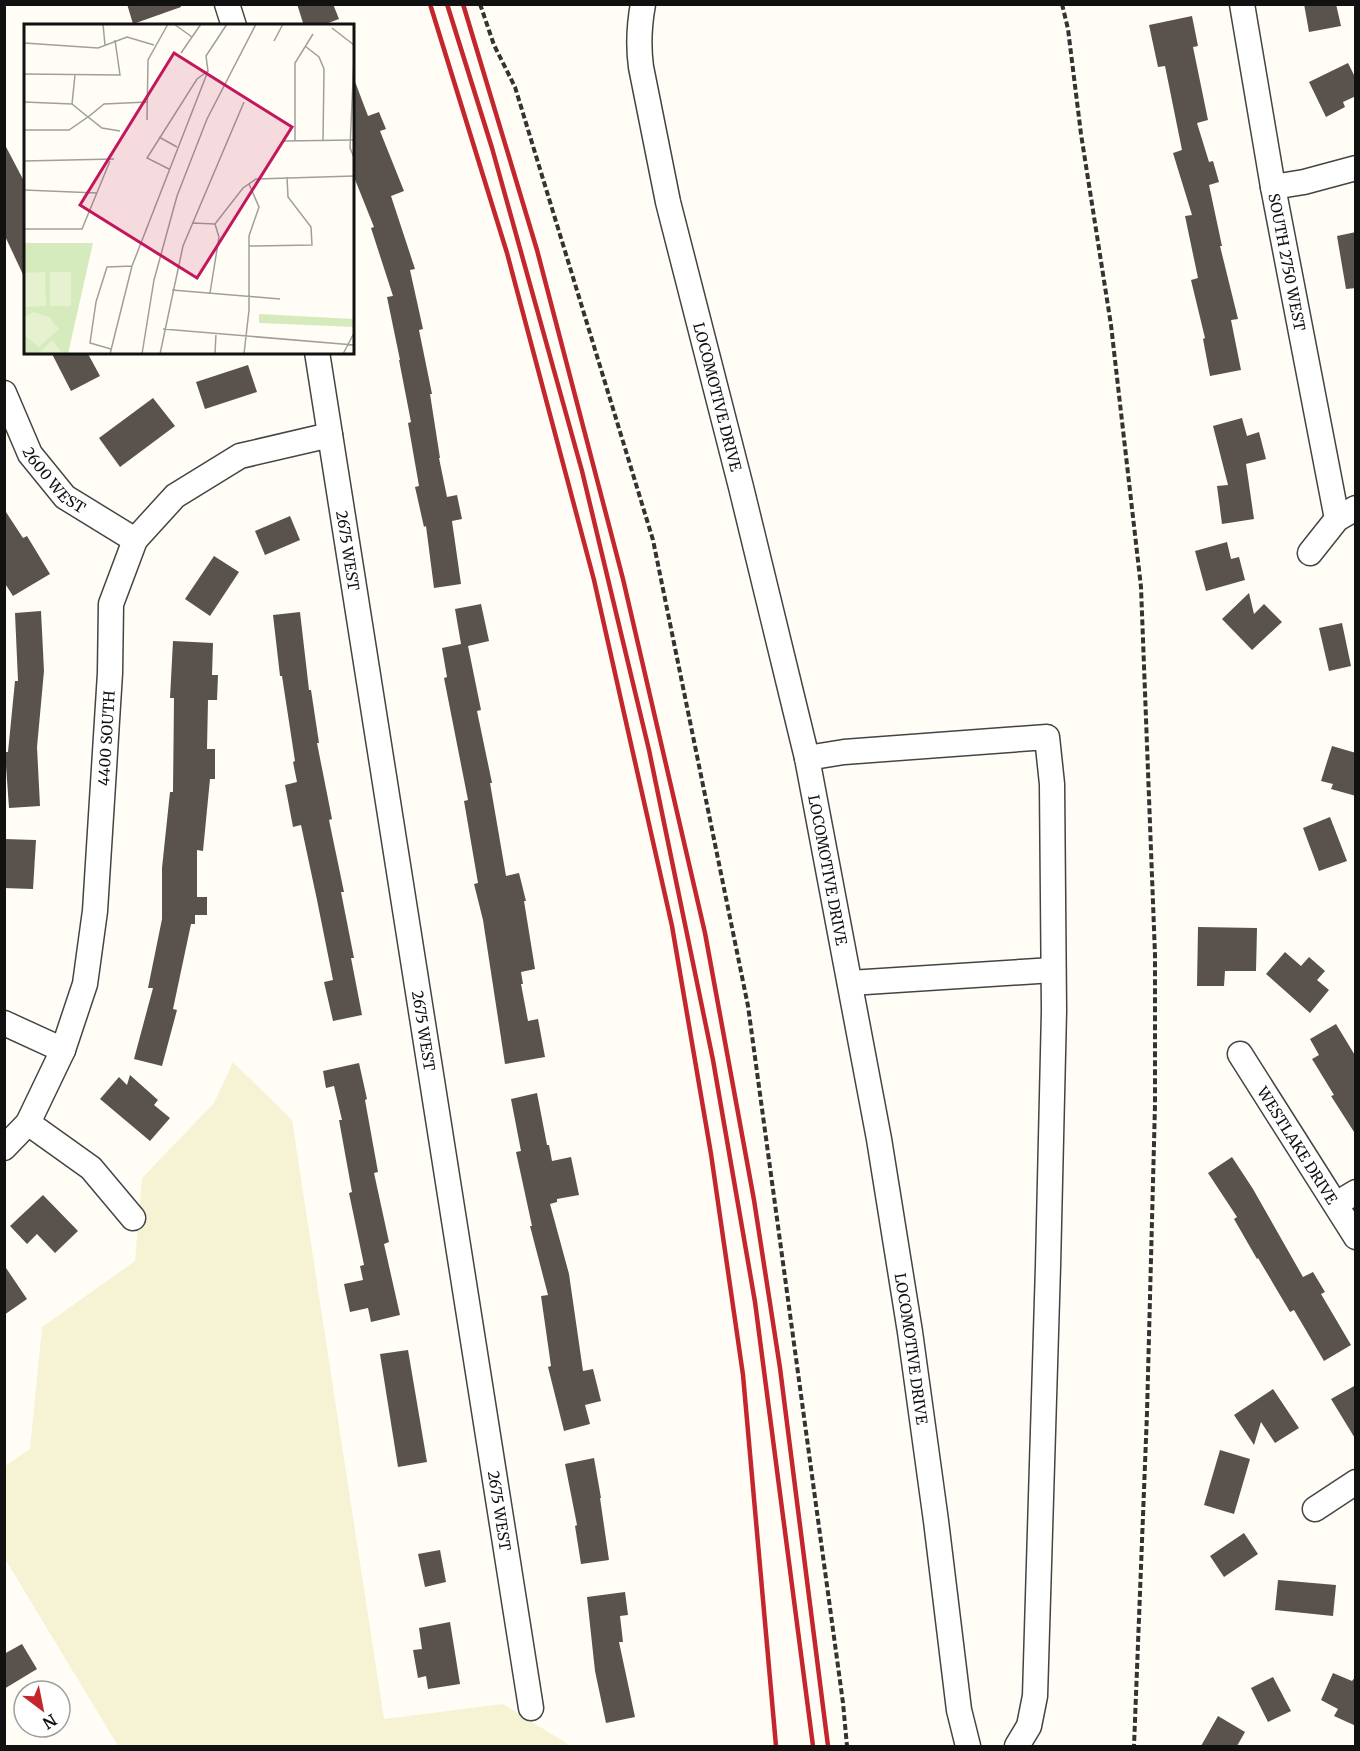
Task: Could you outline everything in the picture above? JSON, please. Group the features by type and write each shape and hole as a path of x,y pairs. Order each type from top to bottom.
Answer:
{"street":[{"path":"227,4 233,24"},
{"name":"LOCOMOTIVE DRIVE","path":"643,4 638,47 668,202 744,498 807,758 879,1139 910,1332 956,1688 968,1746"},
{"name":"SOUTH 2750 WEST","path":"1242,4 1273,187 1346,514"},
{"path":"1273,187 1304,182 1356,168"},
{"name":"2675 WEST","path":"317,354 531,1708"},
{"name":"2600 WEST","path":"4,393 30,454 65,497 135,540"},
{"name":"4400 SOUTH","path":"4,1148 28,1123 63,1050 85,984 94,911 110,673 111,604 135,540 176,496 240,456 330,435"},
{"path":"1310,554 1346,514"},
{"path":"807,758 844,752 1047,737 1052,784 1053,970 1048,1266 1037,1658 1035,1696 1029,1726 1017,1746"},
{"path":"849,983 1053,970"},
{"path":"4,1023 63,1050"},
{"name":"WESTLAKE DRIVE","path":"1240,1054 1346,1198 1356,1237"},
{"path":"28,1123 91,1168 133,1218"},
{"path":"1315,1509 1356,1482"}],"path":[{"path":"480,4 494,45 515,87 652,540 748,1006 842,1691 847,1746"},
{"path":"1062,4 1068,29 1081,134 1111,325 1142,587 1155,955 1155,1105 1147,1413 1134,1746"}],"shaded area":[{"path":"233,1062 292,1120 384,1719 503,1704 571,1746 118,1746 5,1559 5,1466 30,1449 42,1327 135,1261 142,1178 214,1103"}],"building":[{"path":"127,4 180,4 181,7 133,24"},
{"path":"297,4 333,4 339,19 325,24 303,24"},
{"path":"1304,4 1336,4 1341,26 1309,32"},
{"path":"1192,16 1198,46 1193,47 1208,120 1197,123 1209,162 1213,161 1219,182 1209,185 1222,246 1220,246 1238,319 1231,320 1241,370 1210,376 1203,339 1205,338 1191,280 1198,278 1185,216 1192,215 1173,153 1182,150 1165,66 1158,67 1149,25"},
{"path":"1348,63 1356,79 1356,96 1343,102 1345,107 1326,117 1309,82"},
{"path":"354,79 368,116 379,112 386,129 380,131 404,191 391,196 415,269 410,270 423,329 419,330 432,394 430,394 439,458 447,497 457,495 462,519 452,521 461,584 434,588 426,526 424,527 415,487 419,486 408,423 411,422 387,297 393,296 371,228 374,227 354,177"},
{"path":"4,143 24,181 24,277 4,234"},
{"path":"1356,232 1356,288 1346,289 1337,236"},
{"path":"52,354 88,354 100,376 71,391"},
{"path":"248,365 257,392 205,409 196,382"},
{"path":"153,398 175,426 120,467 99,438"},
{"path":"1242,418 1247,436 1259,432 1266,459 1246,464 1254,519 1222,524 1217,486 1228,485 1213,426"},
{"path":"4,509 23,538 27,536 50,574 13,596 4,582"},
{"path":"290,516 300,540 265,555 255,531"},
{"path":"1227,542 1231,559 1239,557 1245,580 1206,591 1195,551"},
{"path":"214,556 239,572 210,616 185,599"},
{"path":"1249,593 1254,614 1264,604 1282,622 1252,650 1222,619"},
{"path":"481,604 489,641 468,646 481,710 477,711 492,783 490,783 506,876 519,873 526,901 524,901 535,969 521,972 523,984 521,984 528,1021 538,1019 545,1057 505,1064 483,920 474,884 478,883 464,801 468,800 444,678 447,677 442,648 461,644 455,609"},
{"path":"41,611 44,671 37,747 40,806 9,808 5,752 8,752 15,681 18,681 15,613"},
{"path":"300,612 309,690 311,690 319,743 317,743 332,819 329,820 344,892 341,892 362,1015 333,1021 324,982 333,980 317,900 301,825 293,827 285,785 297,782 273,615"},
{"path":"1342,623 1351,666 1329,671 1319,628"},
{"path":"173,641 213,643 212,675 218,675 217,700 208,700 207,749 215,749 215,779 210,779 203,851 197,850 197,897 207,897 207,915 195,915 195,924 191,924 173,1009 177,1010 162,1066 134,1059 153,988 148,988 162,919 162,868 170,792 173,792 174,698 170,698"},
{"path":"1332,746 1356,753 1356,796 1331,789 1333,784 1321,781"},
{"path":"1330,817 1347,861 1319,871 1303,828"},
{"path":"4,839 36,840 33,889 4,888"},
{"path":"1198,927 1257,928 1256,971 1225,971 1224,986 1197,986"},
{"path":"1285,952 1301,966 1309,957 1325,971 1317,980 1329,990 1310,1013 1266,974"},
{"path":"1336,1024 1356,1057 1356,1135 1331,1096 1334,1095 1312,1059 1319,1055 1310,1039"},
{"path":"359,1063 378,1172 374,1173 389,1242 384,1244 400,1315 371,1322 368,1308 350,1312 344,1284 363,1280 360,1266 364,1265 349,1193 352,1192 339,1120 342,1120 334,1086 326,1088 323,1071"},
{"path":"130,1075 158,1100 154,1105 170,1118 150,1141 100,1099 119,1077 127,1085"},
{"path":"537,1093 552,1161 571,1157 579,1195 557,1199 557,1202 550,1204 569,1274 583,1371 593,1369 601,1401 585,1405 590,1424 564,1431 548,1367 551,1366 541,1296 548,1295 530,1226 532,1226 516,1152 521,1151 511,1099"},
{"path":"1232,1157 1303,1277 1313,1272 1325,1292 1321,1294 1351,1345 1324,1361 1294,1310 1290,1312 1257,1259 1234,1219 1237,1217 1208,1173"},
{"path":"43,1195 78,1231 55,1253 37,1234 27,1244 10,1226"},
{"path":"4,1265 27,1299 4,1315"},
{"path":"408,1350 427,1462 398,1467 380,1354"},
{"path":"1356,1385 1356,1440 1331,1399"},
{"path":"1273,1389 1299,1428 1275,1443 1261,1422 1254,1445 1234,1415"},
{"path":"1220,1450 1250,1459 1234,1514 1204,1505"},
{"path":"594,1458 609,1560 581,1564 575,1526 577,1525 565,1464"},
{"path":"1244,1533 1258,1554 1224,1577 1210,1556"},
{"path":"440,1550 446,1582 425,1587 418,1554"},
{"path":"1278,1580 1336,1585 1333,1616 1275,1610"},
{"path":"625,1592 628,1615 620,1616 623,1642 619,1642 635,1717 606,1723 595,1671 587,1597"},
{"path":"450,1622 460,1684 428,1689 426,1676 418,1678 413,1650 422,1649 419,1628"},
{"path":"22,1644 37,1669 20,1679 12,1679 12,1684 4,1689 4,1654"},
{"path":"1333,1673 1352,1681 1356,1676 1356,1726 1334,1716 1338,1709 1321,1700"},
{"path":"1273,1677 1291,1711 1268,1722 1251,1688"},
{"path":"1218,1716 1245,1732 1237,1746 1201,1746"}],"railway":[{"path":"430,4 507,253 594,580 672,926 711,1154 743,1375 776,1746"},
{"path":"447,4 492,148 582,471 649,750 713,1060 755,1302 813,1746"},
{"path":"463,4 537,250 623,579 705,933 754,1200 780,1368 828,1746"}]}
